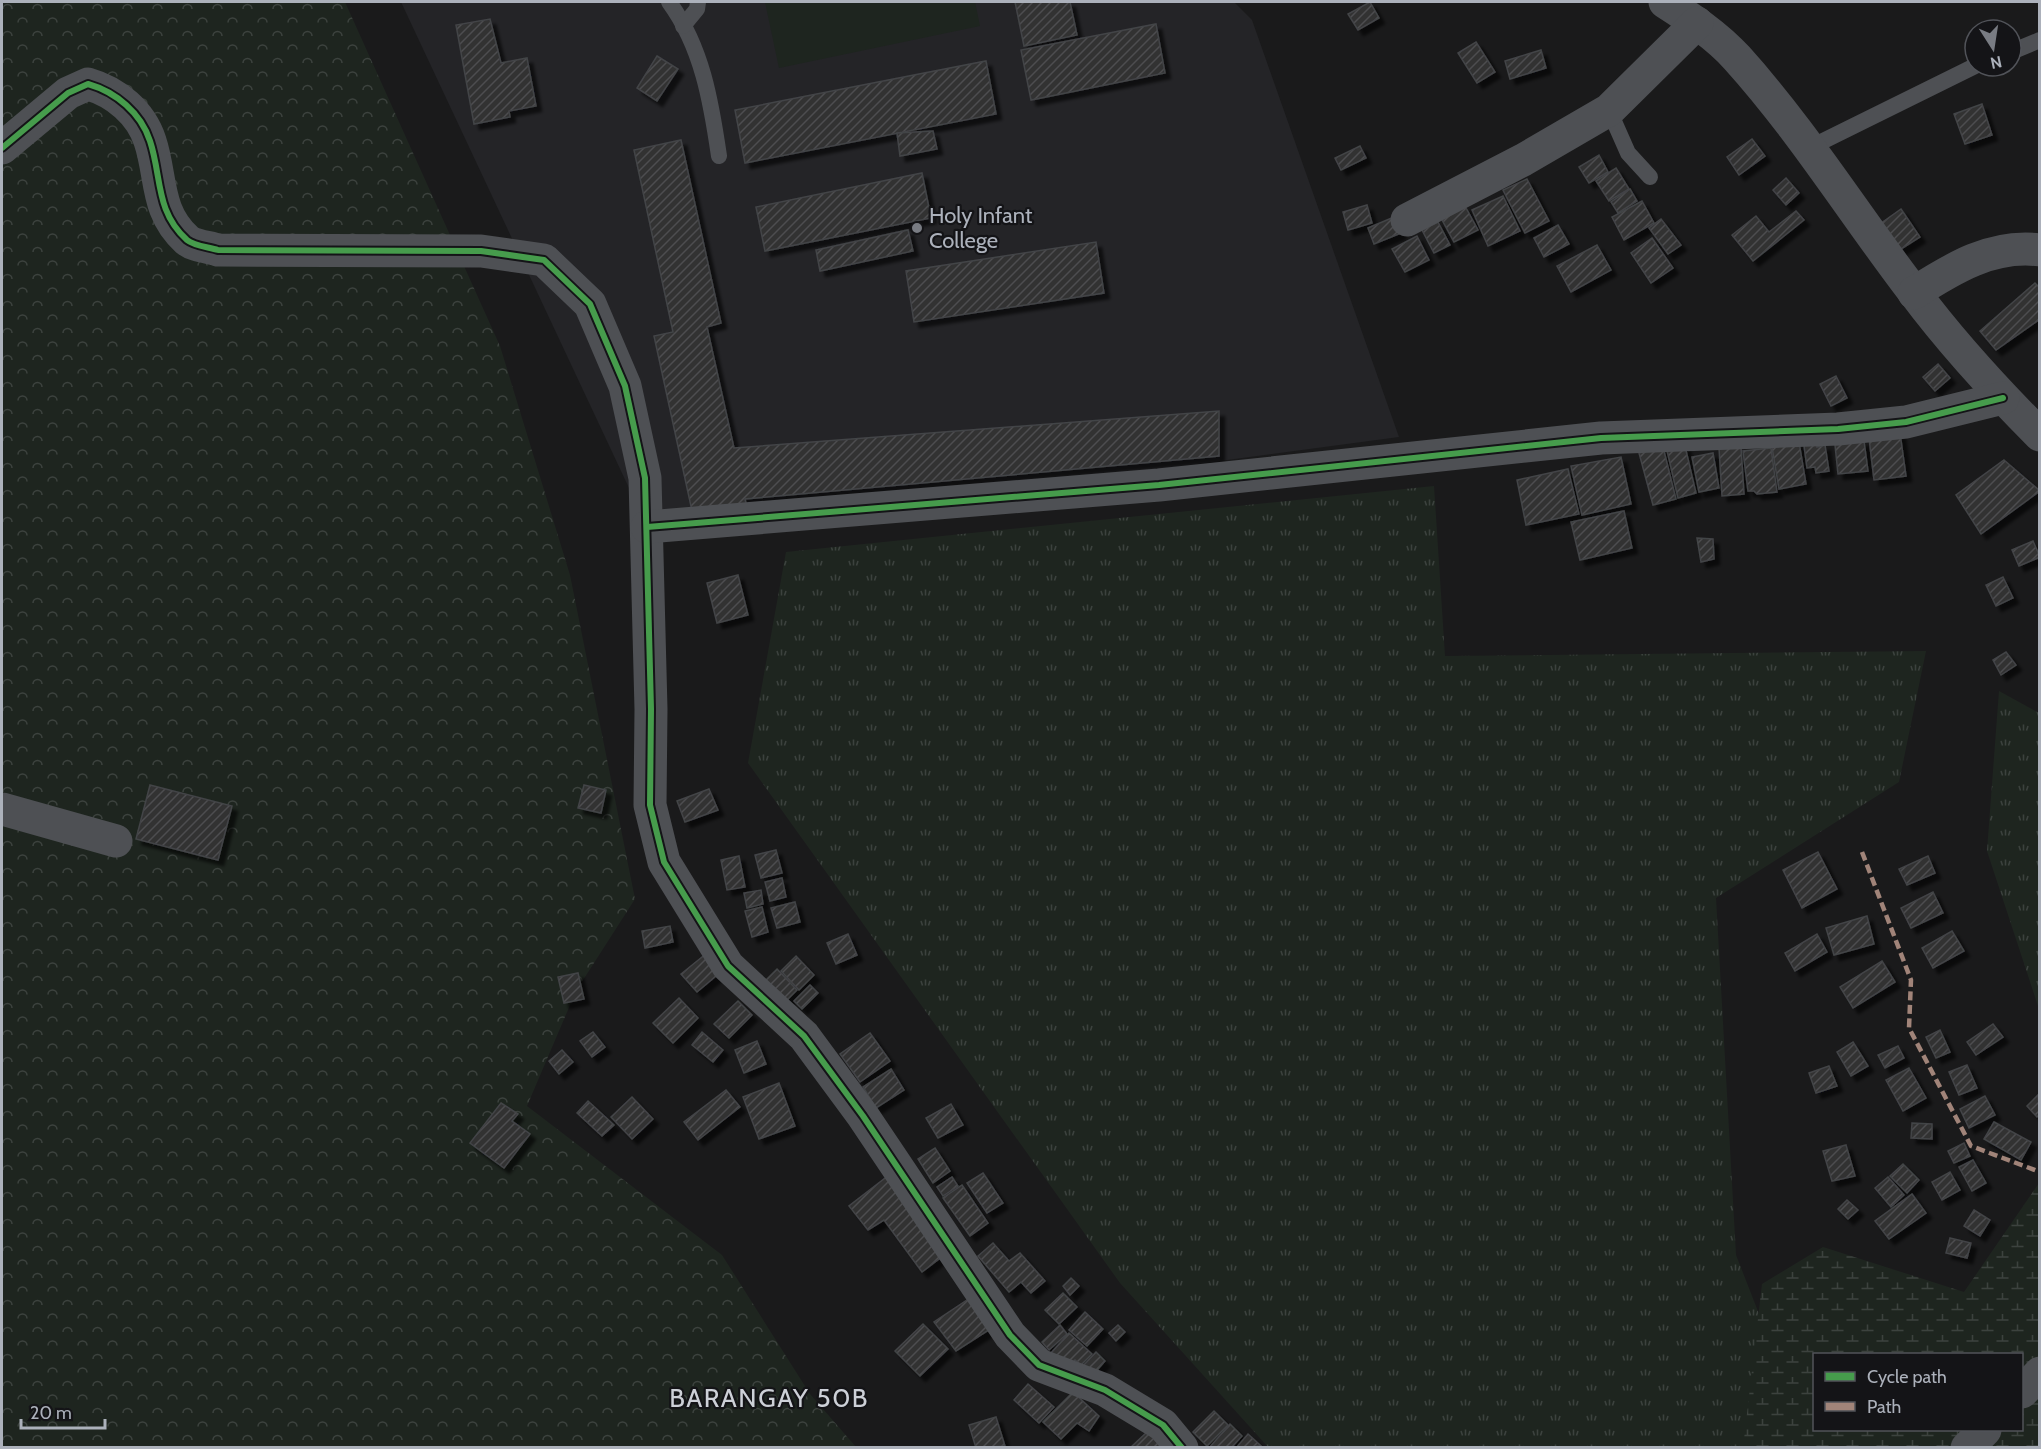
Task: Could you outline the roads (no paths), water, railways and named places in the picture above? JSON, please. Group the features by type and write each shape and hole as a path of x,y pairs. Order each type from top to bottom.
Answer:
{"street":[{"path":"1665,2 1697,23 1736,57 1809,148 1914,292 2003,398 2040,435"},
{"path":"1407,220 1523,160 1609,110 1697,23"},
{"path":"2,148 68,93 88,84 104,88 123,100 150,141 156,176 168,217 189,241 218,250 481,251 544,260 590,304 626,386 645,478 650,805 664,862 728,966 804,1036 856,1107 1010,1335 1039,1365 1105,1390 1163,1425 1182,1448"},
{"path":"1914,292 1964,261 2019,247 2040,250"},
{"path":"647,527 1159,485 1601,438 1838,429 1906,422 2003,398"},
{"path":"2,809 116,841"},
{"path":"2023,1391 2040,1373"},
{"path":"1967,1448 1984,1431"}],"lane":[{"path":"669,2 694,47 710,97 719,156"},
{"path":"683,26 697,9 699,2"},
{"path":"2023,46 2040,40"},
{"path":"1809,148 1963,72"},
{"path":"1609,110 1628,153 1650,177"}],"place":[{"name":"Holy Infant College","path":"917,228"}],"district":[{"name":"BARANGAY 50B","path":"769,1398"}]}
